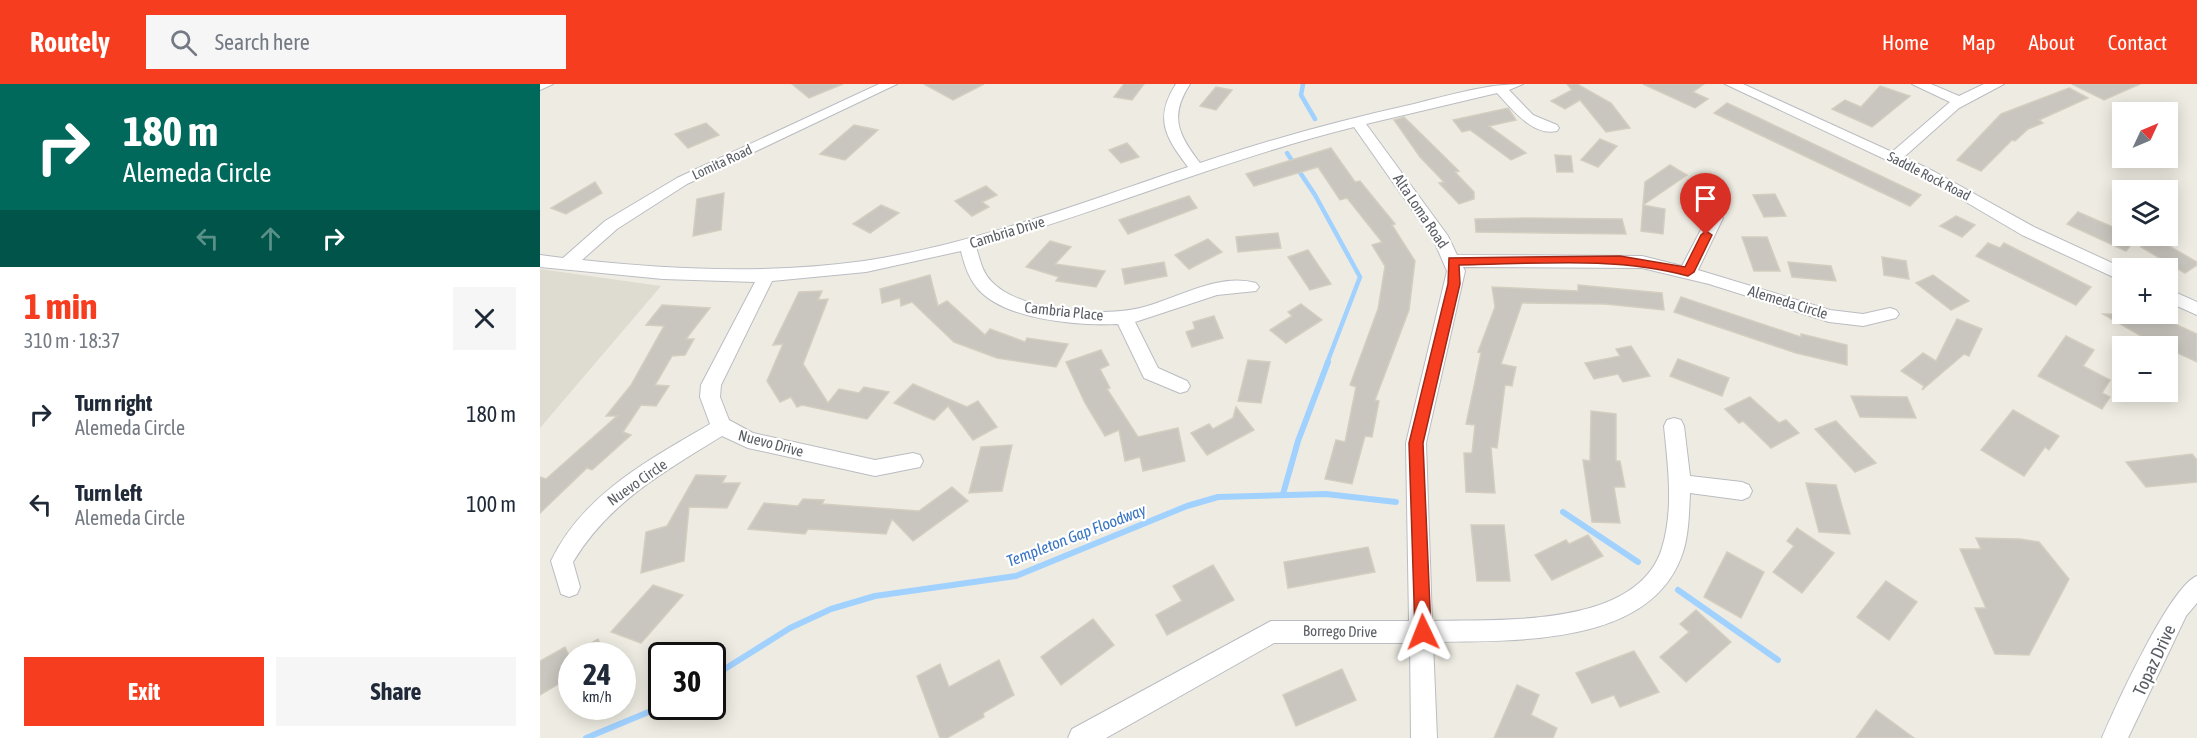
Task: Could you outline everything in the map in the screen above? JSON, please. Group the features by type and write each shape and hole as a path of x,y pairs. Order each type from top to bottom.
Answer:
{"street":[{"path":"540,86 546,84"},
{"name":"Lomita Road","path":"567,264 611,225 664,191 891,84"},
{"path":"1183,84 1172,100 1170,122 1180,147 1198,170"},
{"path":"1448,84 1460,98"},
{"name":"Cambria Drive","path":"540,261 665,276 766,276 866,266 967,244 1281,142 1516,84"},
{"name":"Saddle Rock Road","path":"1732,84 1949,184 2028,231 2112,270"},
{"path":"1919,84 1959,101"},
{"path":"1894,158 1959,101 1972,92 1996,84"},
{"path":"1500,88 1528,118 1552,128"},
{"name":"Alta Loma Road","path":"1358,122 1442,240 1453,261 1454,284 1416,443 1423,632 1424,738"},
{"path":"1688,272 1715,218"},
{"name":"Cambria Place","path":"967,244 978,277 986,288 1005,302 1045,312 1124,317 1170,306 1217,289 1250,287"},
{"name":"Alemeda Circle","path":"1453,261 1620,260 1665,266 1688,272 1829,315 1863,320 1890,314"},
{"name":"Nuevo Drive","path":"766,276 711,384 710,397 715,415 722,426 748,440 875,468 913,461"},
{"path":"2178,300 2197,309"},
{"name":"Cambria Place","path":"1124,317 1152,373 1180,386"},
{"name":"Nuevo Circle","path":"568,587 562,561 585,524 617,493 722,426"},
{"name":"Borrego Drive","path":"1081,738 1271,632 1423,632 1539,628 1572,624 1626,604 1645,592 1660,573 1672,552 1678,521 1680,483 1674,426"},
{"path":"1680,483 1742,491"},
{"name":"Topaz Drive","path":"2115,738 2178,609 2197,586"}],"shaded area":[{"path":"540,269 661,286 540,428"}],"building":[{"path":"792,84 843,84 809,98"},
{"path":"924,84 984,84 953,100"},
{"path":"1124,84 1144,84 1132,100 1114,97"},
{"path":"1567,84 1577,84 1611,103 1630,128 1606,132 1580,100 1565,109 1551,101 1572,90"},
{"path":"1643,84 1704,84 1693,92 1708,99 1695,108"},
{"path":"2072,84 2140,84 2104,100"},
{"path":"1880,86 1910,96 1872,127 1832,109 1845,100 1861,107"},
{"path":"1216,87 1232,90 1216,110 1200,106"},
{"path":"2069,88 2088,98 2039,120 2043,123 2028,129 2015,141 2012,140 1981,171 1957,160 2001,114"},
{"path":"1727,103 1921,195 1910,206 1714,113"},
{"path":"1508,108 1516,120 1489,126 1526,153 1511,160 1470,130 1462,132 1453,120"},
{"path":"1404,117 1459,171 1455,172 1474,192 1474,199 1459,204 1439,183 1444,182 1420,157 1394,120"},
{"path":"706,123 719,135 688,148 675,134"},
{"path":"854,125 878,130 845,160 820,154"},
{"path":"1600,139 1617,146 1598,167 1581,160"},
{"path":"1127,143 1139,157 1121,163 1109,150"},
{"path":"1331,148 1355,182 1360,181 1395,224 1392,225 1415,261 1409,310 1375,400 1379,401 1372,437 1365,436 1352,484 1325,479 1336,440 1345,442 1356,387 1350,385 1378,309 1385,266 1372,245 1382,242 1347,198 1340,200 1318,167 1254,186 1246,174"},
{"path":"1555,155 1571,156 1573,172 1557,172"},
{"path":"1670,165 1687,175 1643,205 1645,182"},
{"path":"595,182 602,193 566,214 551,208"},
{"path":"986,186 997,195 982,202 989,207 972,216 955,201"},
{"path":"724,193 721,230 693,236 697,199"},
{"path":"1775,194 1786,216 1764,217 1753,195"},
{"path":"1189,196 1197,208 1128,234 1119,220"},
{"path":"881,205 899,213 870,233 853,224"},
{"path":"1643,205 1665,209 1663,234 1641,231"},
{"path":"2078,212 2112,227 2112,245 2067,224"},
{"path":"1956,216 1975,225 1962,237 1940,226"},
{"path":"1475,219 1622,219 1626,234 1476,232"},
{"path":"1278,233 1281,248 1238,252 1236,237"},
{"path":"1742,237 1767,237 1780,271 1754,271"},
{"path":"1208,239 1222,252 1189,269 1175,255"},
{"path":"1050,241 1071,247 1055,264 1105,271 1096,287 1056,281 1059,277 1026,267"},
{"path":"1988,243 2000,248 2004,243 2091,287 2076,305 1976,256"},
{"path":"2115,246 2130,246 2126,251"},
{"path":"2169,246 2197,262 2197,265 2185,273 2178,269 2178,258 2160,258 2141,247"},
{"path":"1308,250 1331,284 1310,290 1288,257"},
{"path":"1882,257 1906,261 1909,279 1884,275"},
{"path":"1164,262 1167,276 1125,284 1122,269"},
{"path":"1788,262 1831,266 1836,281 1792,277"},
{"path":"930,275 938,306 947,301 985,335 990,329 1025,342 1027,338 1068,344 1056,367 997,358 954,342 912,302 901,306 900,298 882,303 880,289"},
{"path":"1933,275 1969,301 1951,310 1916,283"},
{"path":"1578,285 1662,293 1664,310 1605,304 1522,303 1501,364 1516,367 1512,386 1505,385 1497,448 1491,447 1495,493 1466,492 1464,453 1472,453 1475,425 1466,424 1481,353 1478,352 1495,307 1492,287 1578,291"},
{"path":"822,291 818,300 828,299 803,364 828,403 839,389 859,393 864,387 889,392 867,419 802,405 797,407 791,397 780,402 767,381 783,344 773,345 799,292"},
{"path":"1681,297 1801,337 1801,334 1847,345 1847,365 1796,353 1674,312"},
{"path":"1301,304 1322,320 1286,343 1270,330 1292,316 1288,312"},
{"path":"662,305 710,308 686,339 694,339 685,355 672,356 655,385 669,386 656,406 641,405 623,432 631,435 592,470 587,468 540,513 540,477 546,479 617,416 606,416 631,385 664,326 646,325"},
{"path":"2103,314 2112,314 2112,319"},
{"path":"1214,316 1223,338 1192,347 1186,332 1195,329 1193,322"},
{"path":"1957,319 1982,329 1969,356 1964,354 1922,390 1924,386 1901,371 1923,353 1936,361"},
{"path":"2120,324 2176,324 2197,334 2197,362 2178,353 2178,336 2141,336"},
{"path":"2066,336 2094,350 2083,366 2110,380 2102,393 2110,397 2102,409 2038,376"},
{"path":"1631,346 1650,376 1623,382 1618,374 1594,379 1585,363 1620,356 1616,349"},
{"path":"1101,350 1109,365 1100,369 1110,388 1107,389 1138,437 1178,428 1185,461 1143,471 1140,457 1125,461 1119,430 1105,436 1085,403 1066,362"},
{"path":"1678,359 1729,378 1722,396 1670,376"},
{"path":"1248,360 1270,362 1261,403 1238,401"},
{"path":"913,384 967,407 978,401 997,427 973,440 948,406 934,420 894,403"},
{"path":"1851,396 1907,397 1916,418 1860,417"},
{"path":"1750,397 1779,423 1786,420 1799,433 1771,448 1743,421 1739,423 1725,409"},
{"path":"1236,407 1254,430 1207,455 1191,433 1209,424 1213,429 1233,418"},
{"path":"2013,410 2059,436 2049,450 2045,447 2024,476 1981,450"},
{"path":"1591,411 1616,414 1616,461 1620,461 1625,487 1614,487 1620,523 1592,522 1583,460 1590,461"},
{"path":"1836,421 1876,463 1855,472 1815,429"},
{"path":"1012,445 1002,491 969,493 981,447"},
{"path":"2192,454 2197,460 2197,482 2146,487 2126,462"},
{"path":"696,475 726,476 722,483 740,483 727,508 689,507 684,561 641,573 646,532 667,526"},
{"path":"1806,483 1836,485 1850,534 1819,532"},
{"path":"952,487 968,501 913,541 892,519 886,534 808,529 805,534 748,529 764,503 798,506 803,499 824,500 822,504 919,511"},
{"path":"1471,525 1504,525 1510,581 1477,581"},
{"path":"1797,528 1834,553 1802,593 1773,572 1794,546 1787,541"},
{"path":"1588,535 1603,556 1552,580 1535,555 1566,540 1569,544"},
{"path":"1976,538 2039,542 2069,579 2029,655 1995,654 1975,608 1986,608 1960,549 1981,549"},
{"path":"1368,547 1375,572 1288,588 1284,562"},
{"path":"1727,552 1764,572 1741,618 1704,597"},
{"path":"1213,565 1234,600 1167,635 1156,615 1182,601 1173,586"},
{"path":"1886,581 1917,602 1889,640 1857,617"},
{"path":"653,585 683,595 641,643 611,632"},
{"path":"1696,610 1731,642 1686,682 1660,657 1689,632 1680,624"},
{"path":"1093,619 1114,645 1061,685 1041,657"},
{"path":"558,651 558,684 540,695 540,661"},
{"path":"1634,651 1659,692 1620,707 1614,695 1592,703 1576,673"},
{"path":"999,660 1014,695 983,713 984,717 947,738 940,738 917,676 940,664 949,687"},
{"path":"1342,669 1356,700 1296,726 1283,695"},
{"path":"1517,685 1539,695 1531,715 1557,728 1553,738 1494,738"},
{"path":"1876,710 1914,738 1856,738"}],"waterway":[{"path":"1303,84 1301,95 1315,119"},
{"path":"1287,153 1315,195 1360,277 1327,363"},
{"path":"1283,494 1298,441 1328,362"},
{"name":"Templeton Gap Floodway","path":"726,668 790,628 831,609 875,596 1016,576 1187,506 1218,497 1326,494 1396,502"},
{"name":"Templeton Gap Floodway","path":"1563,512 1638,562"},
{"name":"Templeton Gap Floodway","path":"1678,590 1778,660"},
{"name":"Templeton Gap Floodway","path":"586,738 648,712"}],"route":[{"path":"1423,632 1416,443 1454,284 1456,271 1453,261 1620,260 1665,266 1688,272 1706,235"}]}
